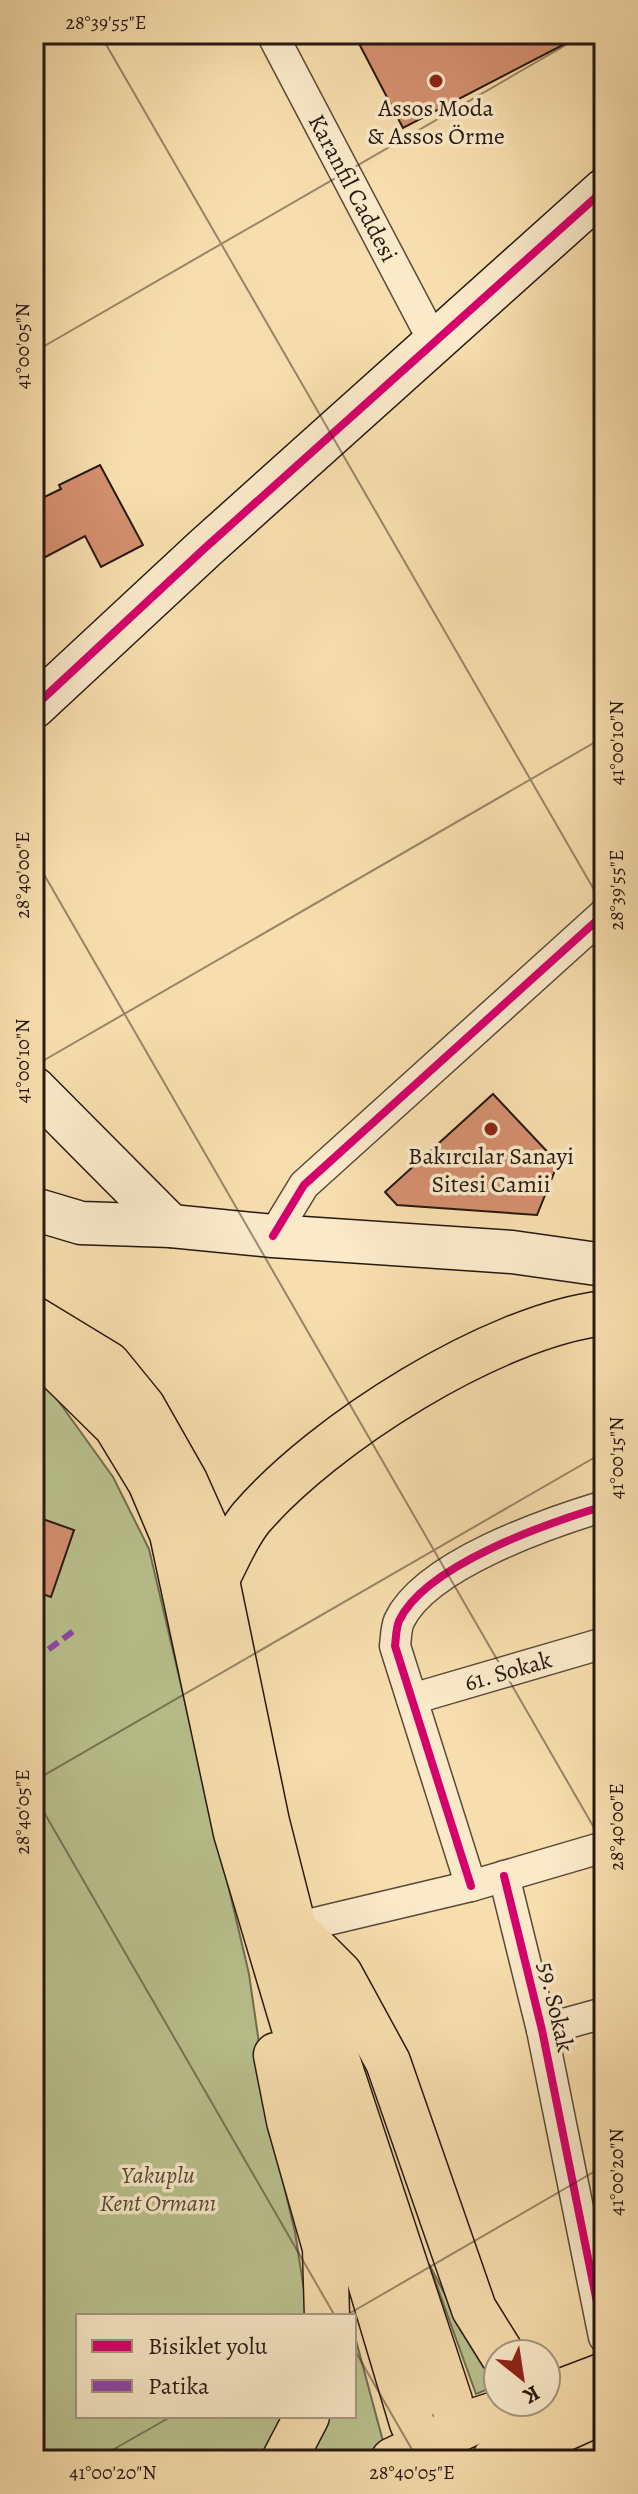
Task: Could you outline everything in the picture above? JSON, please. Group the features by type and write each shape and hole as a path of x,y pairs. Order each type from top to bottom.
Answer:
{"main road":[{"path":"218,1577 250,1520 313,1458 387,1406 457,1363 512,1337 579,1316 604,1313"},
{"path":"34,1319 108,1364 143,1407 185,1481 206,1528 267,1822 276,1919 403,2441 483,2418"},
{"path":"34,1354 57,1368 116,1426 150,1482 172,1534 236,1833 276,1919 450,2401"},
{"path":"276,1919 266,1996 283,2091 325,2248 327,2314"},
{"path":"276,1919 340,1974 388,2062 474,2309 492,2338"},
{"path":"562,2390 604,2375"},
{"path":"494,2460 604,2411"},
{"path":"284,2460 306,2418"}],"street":[{"name":"Karanfil Caddesi","path":"272,34 434,342"},
{"path":"34,707 205,548 604,190"},
{"path":"273,1236 304,1185 604,914"},
{"path":"34,1088 171,1226"},
{"path":"34,1209 81,1223 171,1226 512,1252 601,1264"},
{"path":"471,1886 395,1646 399,1622 427,1585 475,1557 558,1520 604,1506"},
{"name":"61. Sokak","path":"412,1699 604,1643"},
{"path":"276,1919 471,1886 604,1847"},
{"name":"59. Sokak","path":"504,1876 542,2030 591,2197 604,2337"},
{"path":"542,2030 604,2013"}],"green space":[{"name":"Yakuplu Kent Ormanı","path":"34,1379 49,1388 113,1477 149,1549 249,1974 273,2140 295,2232 308,2314 76,2314 76,2418 284,2418 274,2443 262,2460 34,2460"},
{"path":"429,2264 482,2361 482,2392 476,2394"},
{"path":"356,2340 384,2445 351,2460 302,2460 320,2418 356,2418"}],"building":[{"name":"Assos Moda & Assos Örme","path":"354,34 584,34 403,128"},
{"path":"100,465 143,545 101,567 85,536 34,563 34,502 61,489 59,485"},
{"name":"Bakırcılar Sanayi Sitesi Camii","path":"493,1094 558,1163 537,1215 397,1205 385,1192"},
{"path":"34,1516 74,1530 51,1597 34,1591"}],"tunnel":[{"path":"450,2401 471,2460"}],"marked path":[{"path":"34,1660 75,1630"}],"cycle path":[{"path":"34,707 205,548 604,190"},
{"path":"273,1236 304,1185 604,914"},
{"path":"471,1886 395,1646 399,1621 413,1601 461,1564 521,1535 604,1506"},
{"path":"504,1876 542,2030 604,2337"}],"place":[{"name":"Assos Moda & Assos Örme","path":"436,81"},
{"name":"Bakırcılar Sanayi Sitesi Camii","path":"491,1129"}]}
